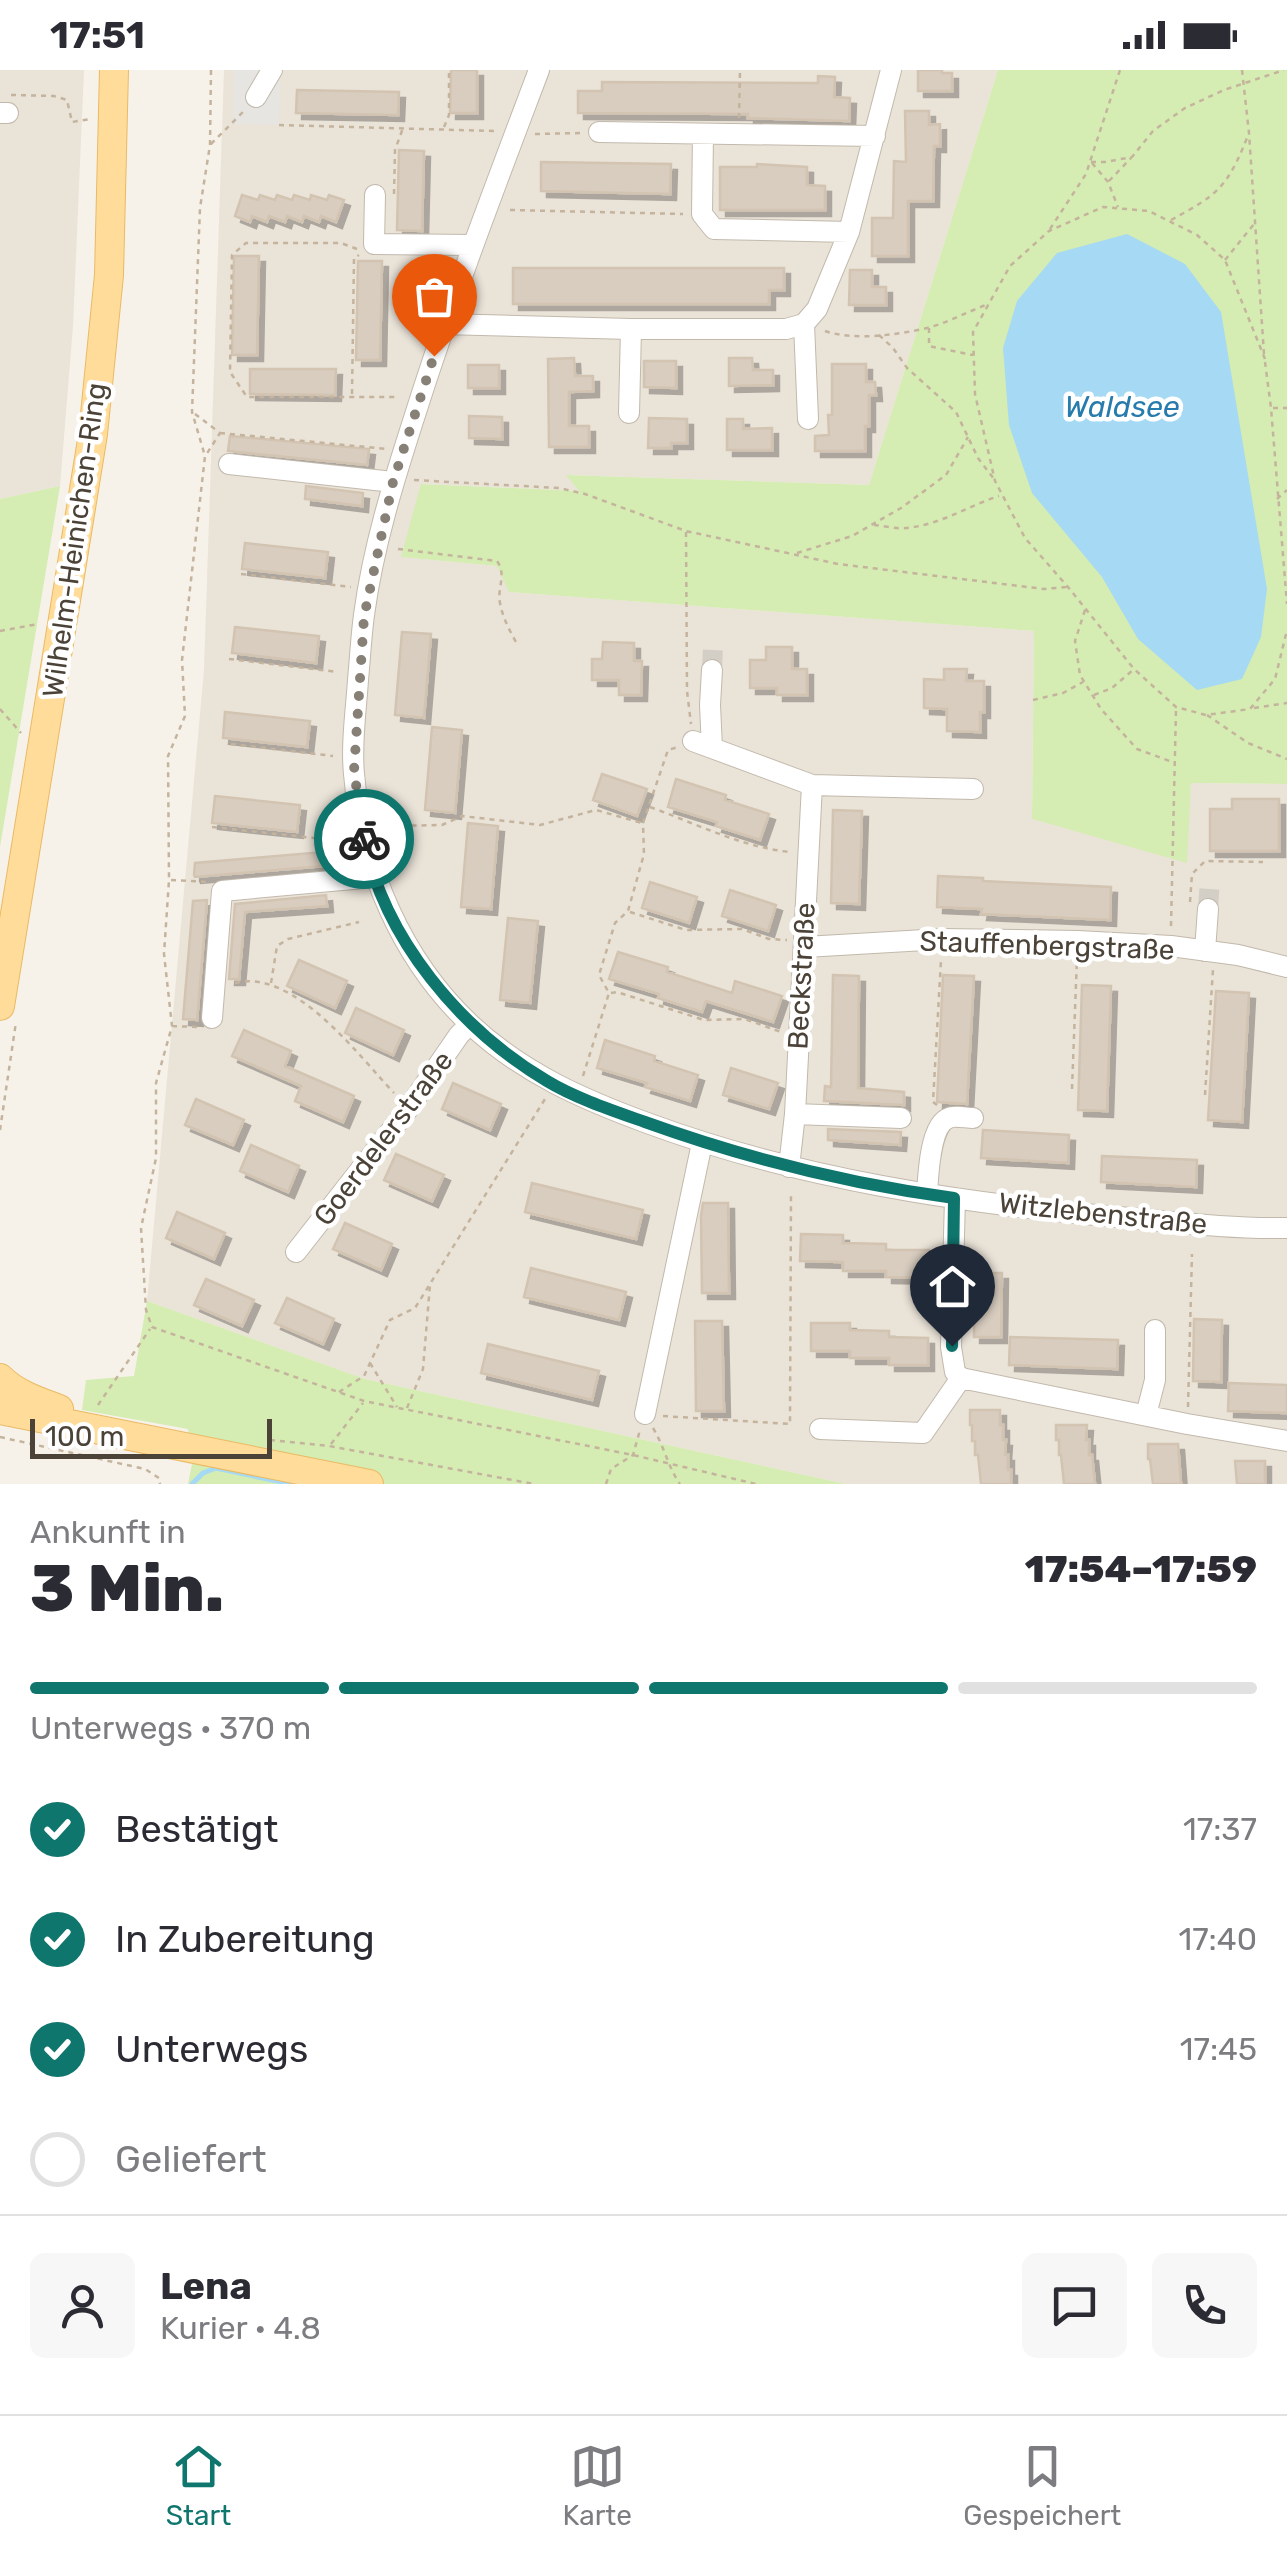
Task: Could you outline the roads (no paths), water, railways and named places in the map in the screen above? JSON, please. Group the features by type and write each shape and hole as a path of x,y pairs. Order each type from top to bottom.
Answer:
{"main road":[{"name":"Wilhelm-Heinichen-Ring","path":"0,1006 92,434 109,275 114,70"},
{"path":"0,1378 27,1397 121,1434"},
{"path":"0,1410 370,1484"}],"street":[{"path":"256,97 272,70"},
{"name":"Witzlebenstraße","path":"539,70 444,324 364,617 354,771 364,844 375,877 419,962 470,1024 550,1083 702,1143 789,1167 954,1198 1076,1213 1287,1228"},
{"path":"444,324 786,329 804,324 817,309 849,232 891,70"},
{"path":"599,132 875,136"},
{"path":"703,134 702,214 714,229 849,232"},
{"path":"384,197 374,244 474,245"},
{"path":"804,324 808,419"},
{"path":"629,413 632,329"},
{"path":"229,464 403,481"},
{"path":"712,670 702,745 812,785 973,789"},
{"name":"Beckstraße","path":"789,1167 812,785"},
{"path":"212,1018 222,891 375,877"},
{"path":"1199,910 1209,952"},
{"name":"Stauffenbergstraße","path":"804,944 942,938 1078,941 1170,946 1238,955 1287,968"},
{"name":"Goerdelerstraße","path":"296,1252 470,1024"},
{"path":"795,1114 900,1118"},
{"path":"927,1194 935,1133 940,1123 950,1117 973,1118"},
{"path":"644,1414 702,1143"},
{"path":"954,1198 952,1346 955,1372 961,1378 1287,1442"},
{"path":"1146,1415 1155,1380 1156,1330"},
{"path":"820,1429 922,1433 961,1378"}],"water":[{"name":"Waldsee","path":"1127,234 1185,264 1221,312 1267,589 1261,637 1242,679 1197,690 1138,639 1102,577 1032,493 1009,425 1003,348 1017,301 1057,253"}],"waterway":[{"path":"192,1484 203,1473 216,1468 291,1484"}],"tunnel":[{"path":"712,670 713,646"},
{"path":"1208,909 1210,880"}]}
